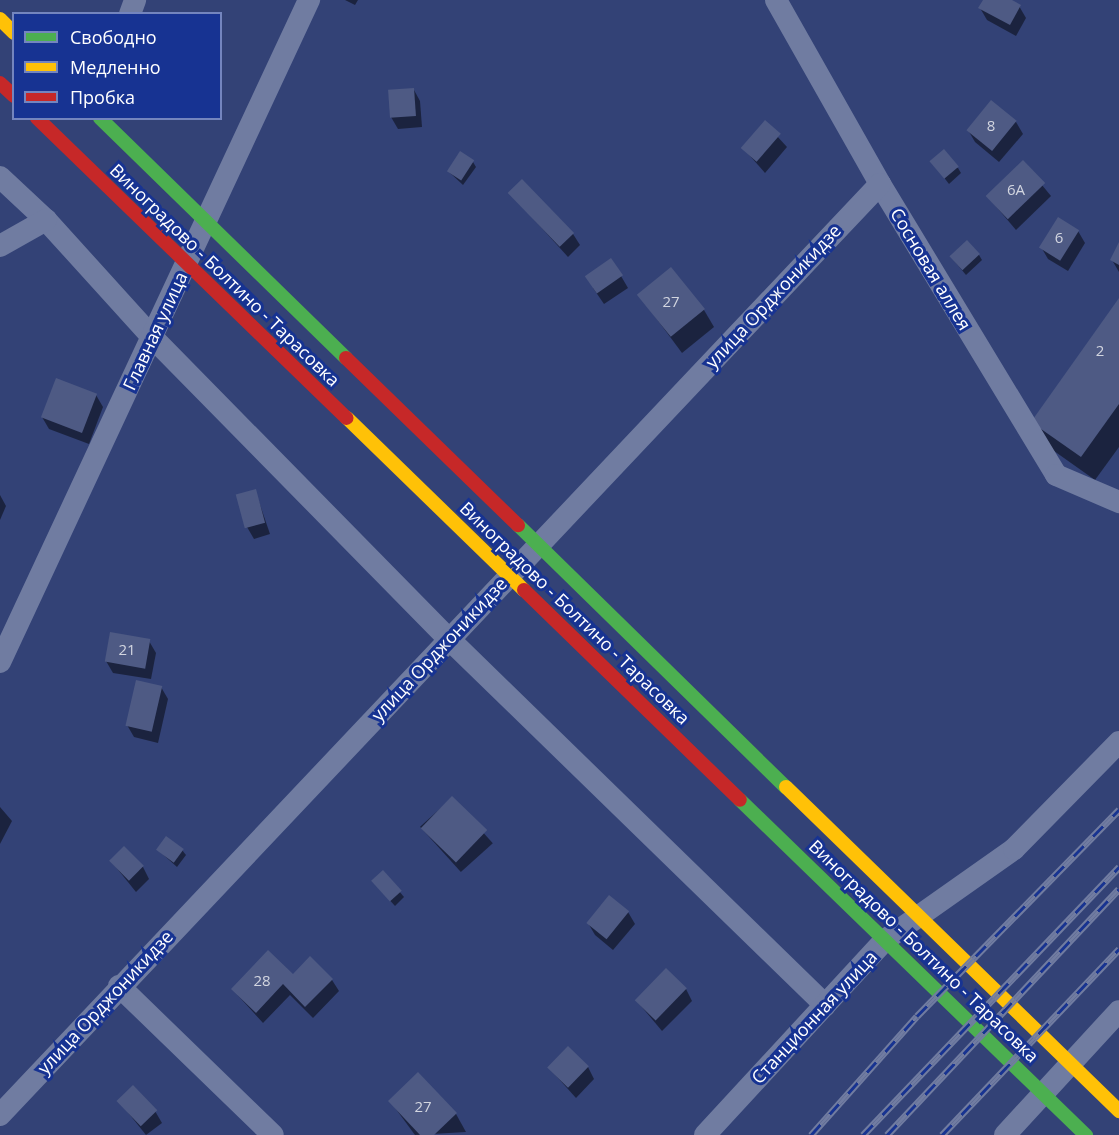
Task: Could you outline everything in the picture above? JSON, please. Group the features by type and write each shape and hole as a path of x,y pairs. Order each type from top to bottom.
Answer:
{"main road":[{"path":"0,19 12,31"},
{"path":"0,83 12,94"},
{"name":"Виноградово - Болтино - Тарасовка","path":"39,120 1086,1135"},
{"name":"Виноградово - Болтино - Тарасовка","path":"102,120 1119,1111"}],"street":[{"name":"Главная улица","path":"0,662 309,0"},
{"name":"Сосновая аллея","path":"776,0 880,184 1056,474 1119,502"},
{"path":"0,177 46,220 152,337 448,639 825,1005"},
{"name":"улица Орджоникидзе","path":"0,1115 119,986 880,184"},
{"path":"0,246 46,220"},
{"name":"Станционная улица","path":"705,1135 885,940 1014,849 1119,742"},
{"path":"119,986 273,1135"},
{"path":"1005,1135 1119,1011"}],"building":[{"path":"983,0 1012,0 1021,5 1010,25 978,8"},
{"path":"414,88 416,116 390,118 388,90"},
{"path":"991,100 1017,121 992,151 966,130"},
{"path":"765,120 781,134 757,162 741,148"},
{"path":"944,149 959,167 944,179 929,161"},
{"path":"460,151 474,160 461,180 447,171"},
{"path":"1023,160 1045,183 1008,219 986,196"},
{"path":"522,179 574,233 560,247 508,193"},
{"path":"1058,217 1079,230 1060,261 1039,248"},
{"path":"967,240 980,254 962,270 949,256"},
{"path":"1119,242 1119,265 1110,260"},
{"path":"611,258 623,275 597,294 585,276"},
{"path":"671,267 705,309 671,337 637,295"},
{"path":"1119,298 1119,404 1081,457 1031,422"},
{"path":"56,378 97,394 82,433 41,417"},
{"path":"256,489 265,523 245,528 236,494"},
{"path":"110,632 150,639 145,669 105,662"},
{"path":"136,680 162,686 152,732 125,726"},
{"path":"452,796 487,830 456,862 421,828"},
{"path":"166,836 184,849 174,863 156,850"},
{"path":"124,846 144,866 129,881 109,861"},
{"path":"383,870 402,891 390,902 371,881"},
{"path":"609,895 629,911 607,939 586,923"},
{"path":"268,950 293,974 310,956 333,979 305,1007 283,984 256,1013 231,989"},
{"path":"666,968 687,988 656,1021 635,1000"},
{"path":"568,1046 589,1066 568,1088 547,1068"},
{"path":"418,1072 457,1113 434,1135 420,1135 388,1101"},
{"path":"133,1085 157,1110 141,1126 116,1101"}],"railway":[{"path":"811,1135 917,1016 1119,810"},
{"path":"863,1135 1119,867"},
{"path":"887,1135 1119,889"},
{"path":"942,1135 1119,949"}],"traffic: fast":[{"path":"102,120 346,358"},
{"path":"518,525 786,787"},
{"path":"740,800 1086,1135"}],"traffic: slow":[{"path":"0,19 12,31"},
{"path":"347,418 524,590"},
{"path":"786,787 1119,1111"}],"traffic: jam":[{"path":"0,83 12,94"},
{"path":"39,120 347,418"},
{"path":"346,358 518,525"},
{"path":"524,590 740,800"}]}
